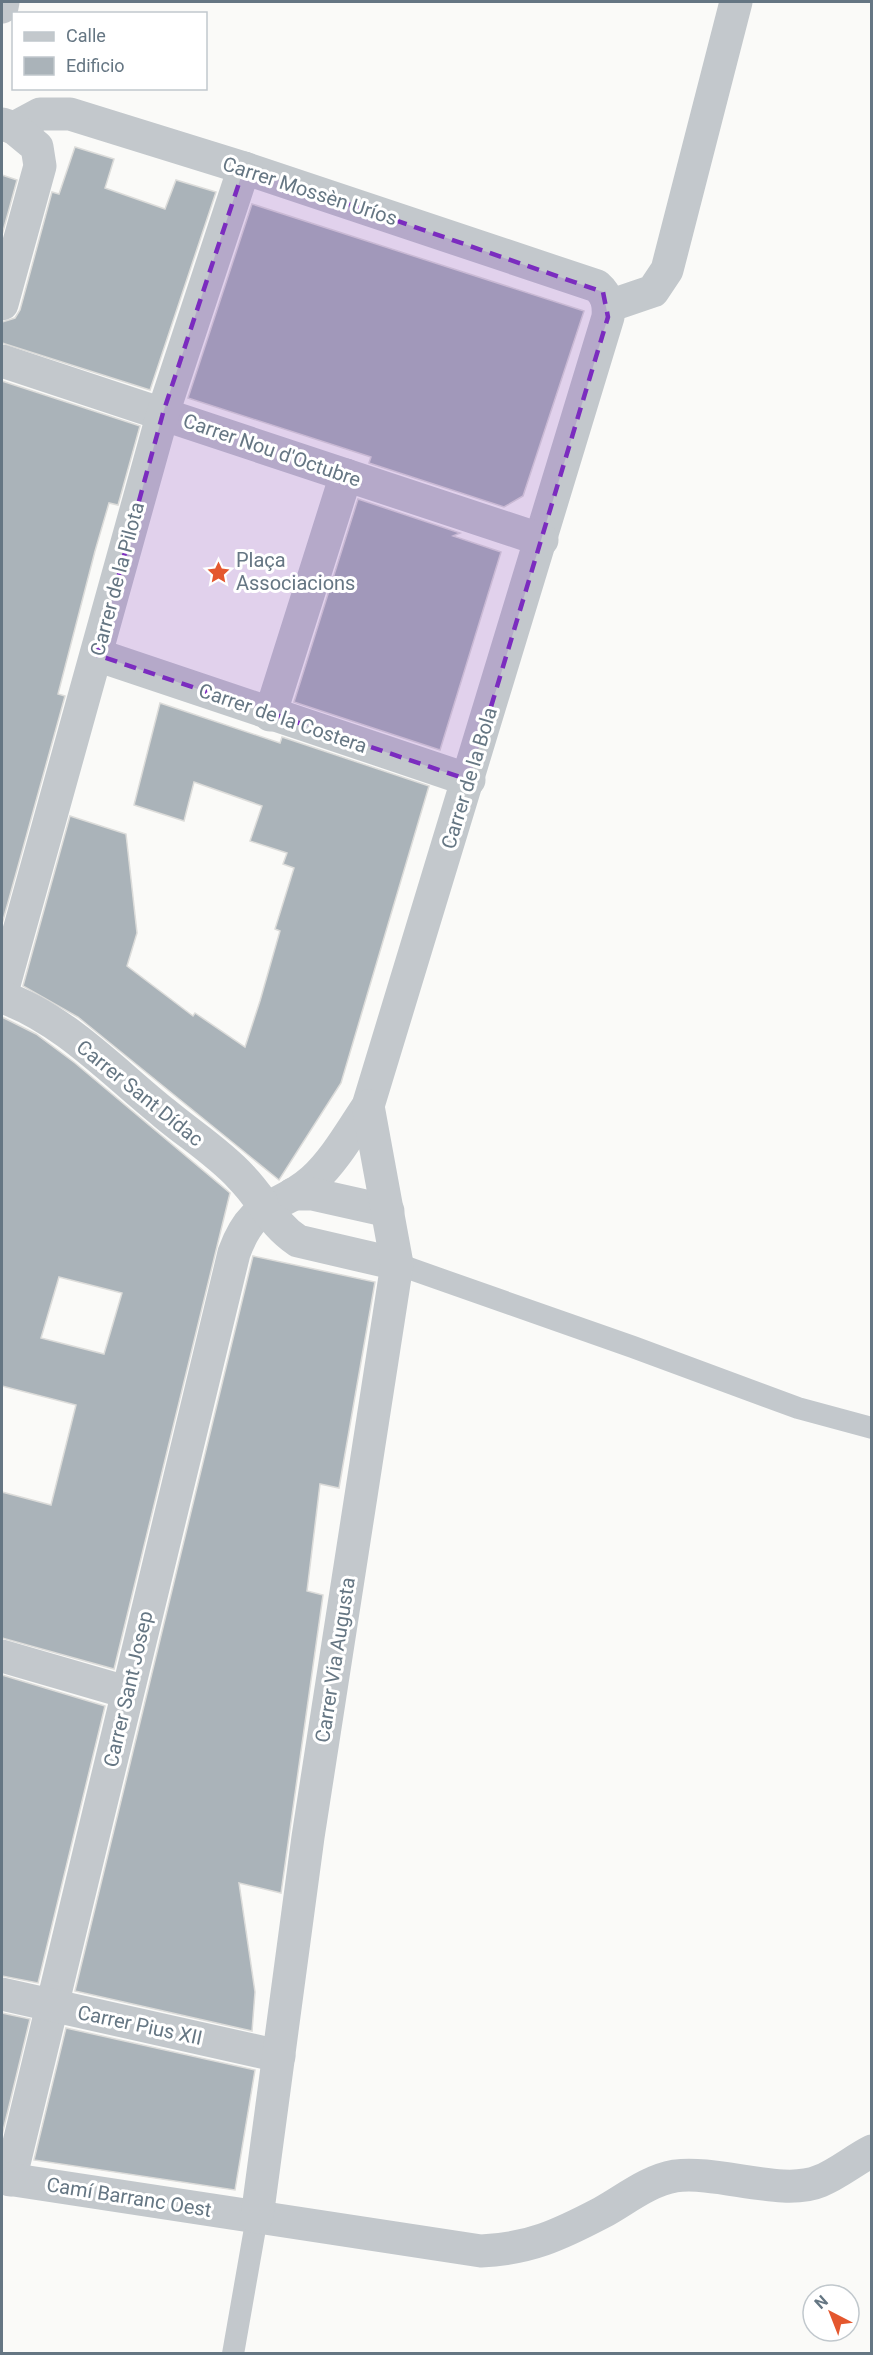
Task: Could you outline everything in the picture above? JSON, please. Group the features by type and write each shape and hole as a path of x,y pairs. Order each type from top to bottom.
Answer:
{"street":[{"path":"2,7 3,2"},
{"path":"609,306 653,291 667,270 736,2"},
{"name":"Carrer Mossèn Uríos","path":"8,126 40,114 55,112 70,114 244,168 597,286 609,306"},
{"path":"2,304 40,166 37,147 8,126"},
{"name":"Carrer de la Pilota","path":"2,994 163,413 244,168"},
{"name":"Carrer de la Bola","path":"263,1208 293,1194 313,1180 368,1106 542,540 608,317 609,306"},
{"name":"Carrer Nou d'Octubre","path":"2,362 163,413 542,540"},
{"path":"270,715 346,475"},
{"name":"Carrer de la Costera","path":"97,655 469,780"},
{"name":"Carrer Sant Dídac","path":"2,994 75,1040 242,1177 263,1208 286,1233 298,1241 397,1264"},
{"name":"Carrer Via Augusta","path":"257,2217 310,1826 397,1264 368,1106"},
{"path":"293,1194 312,1194 388,1211"},
{"name":"Carrer Sant Josep","path":"6,2179 53,2006 126,1692 234,1253 241,1234 263,1208"},
{"path":"2,1656 126,1692"},
{"name":"Carrer Pius XII","path":"2,1994 279,2056"},
{"name":"Camí Barranc Oest","path":"6,2179 481,2251 531,2246 603,2212 634,2191 674,2176 709,2175 786,2186 819,2182 872,2151"}],"lane":[{"path":"397,1264 798,1408 872,1428"},
{"path":"233,2354 257,2217"}],"highlighted area":[{"path":"244,168 603,292 608,317 469,780 97,655 163,413"}],"building":[{"path":"75,147 114,159 105,188 165,209 176,180 216,192 150,390 2,343 2,322 15,318 20,310 52,192 59,194"},
{"path":"2,175 17,180 2,235"},
{"path":"252,204 584,311 523,496 504,507 369,463 371,457 188,398"},
{"path":"2,381 140,426 118,505 109,503 95,551 58,694 65,696 2,924"},
{"path":"358,499 460,533 453,536 501,552 440,750 294,702"},
{"path":"160,703 280,743 282,737 429,786 341,1083 279,1180 78,1017 23,986 70,816 126,834 137,933 127,966 193,1016 195,1013 245,1047 280,931 275,929 294,868 283,864 287,853 250,841 262,806 194,782 184,821 134,805"},
{"path":"2,1017 36,1034 75,1063 230,1193 114,1669 2,1638 2,1492 51,1505 76,1405 2,1386","holes":["59,1277 122,1293 104,1354 41,1338"]},
{"path":"253,1256 375,1282 339,1488 320,1484 307,1591 323,1595 281,1893 239,1883 255,1992 252,2031 75,1991"},
{"path":"2,1675 105,1706 38,1983 2,1976"},
{"path":"2,2013 30,2019 2,2135"},
{"path":"66,2028 255,2070 235,2190 34,2160"}],"place":[{"name":"Plaça Associacions","path":"218,572"}]}
